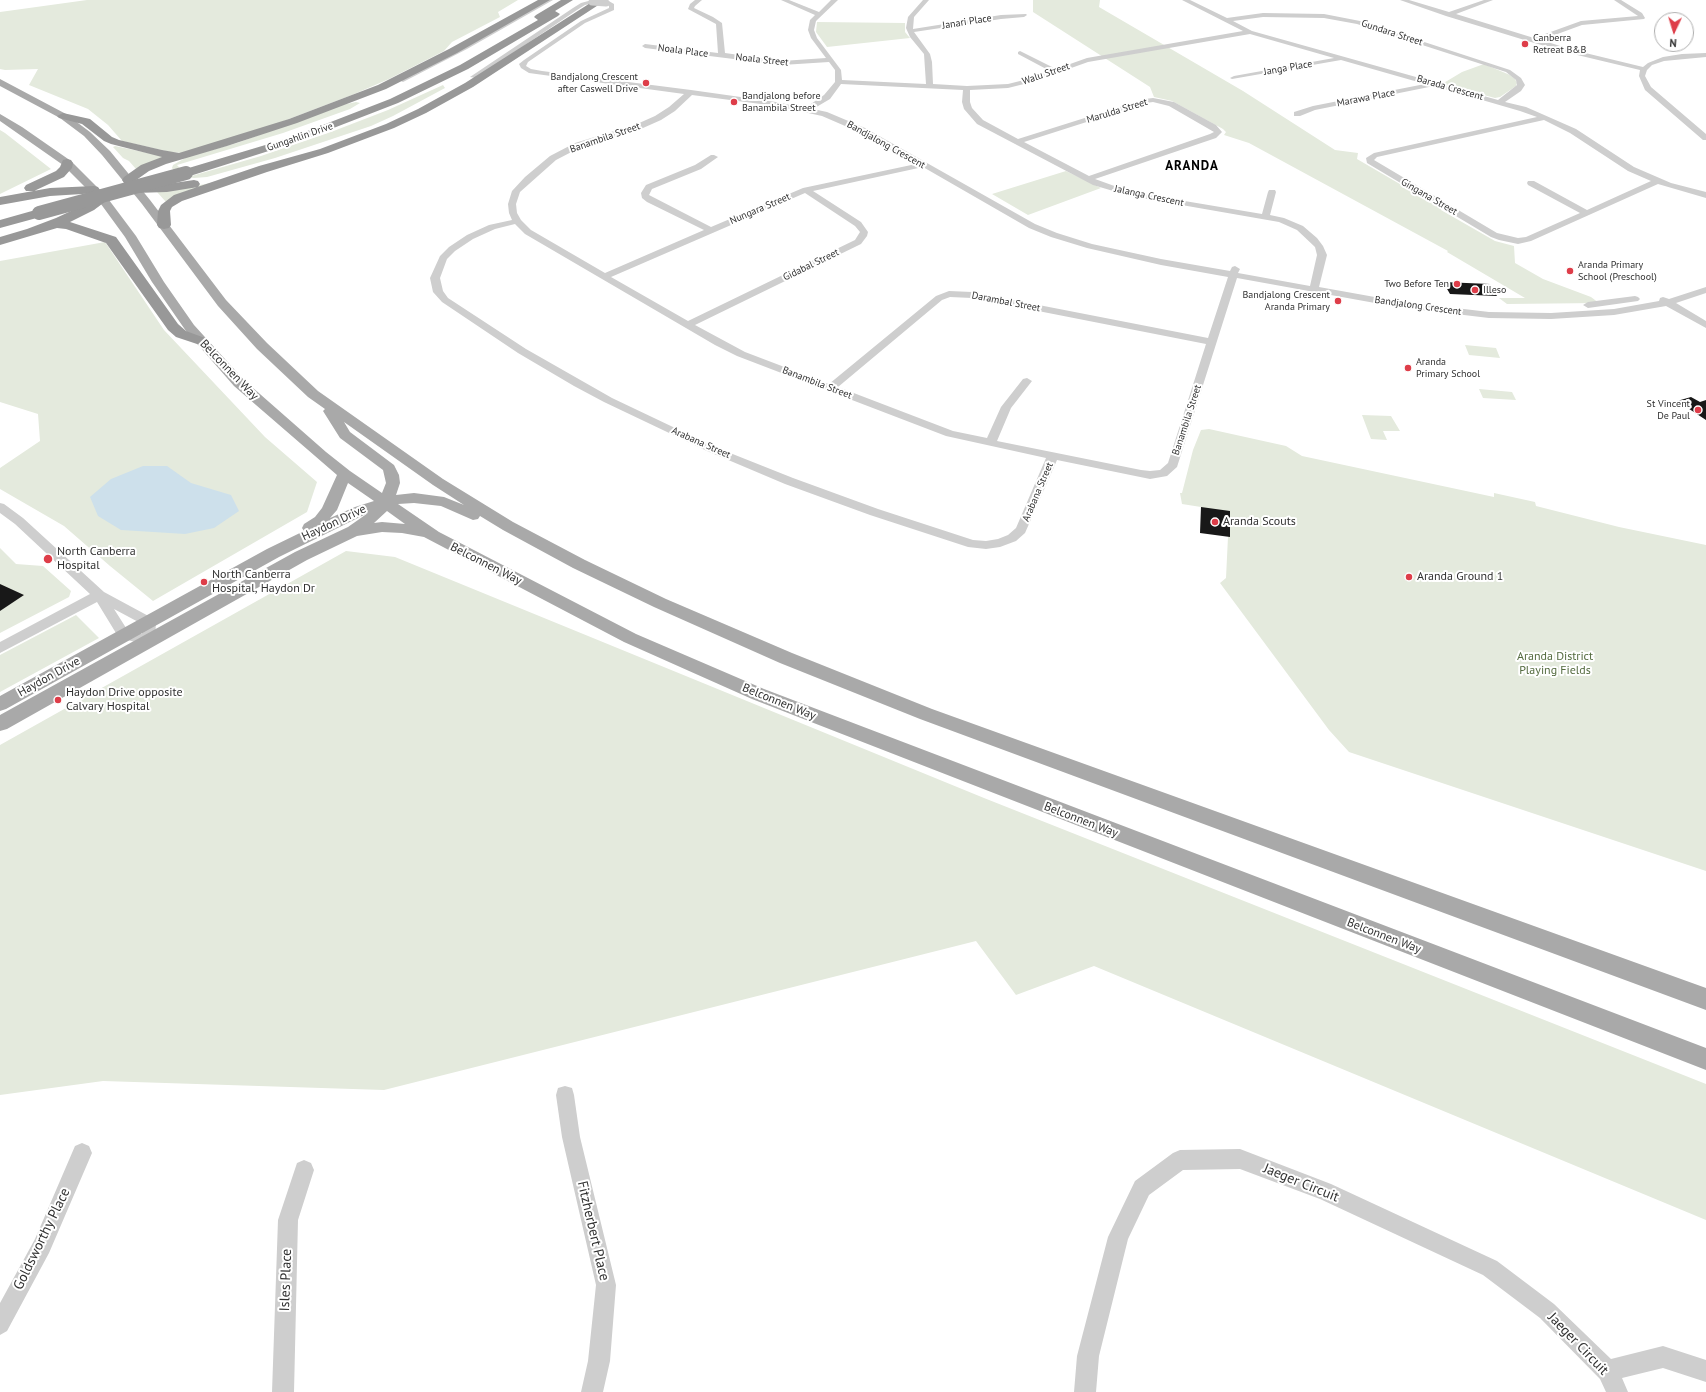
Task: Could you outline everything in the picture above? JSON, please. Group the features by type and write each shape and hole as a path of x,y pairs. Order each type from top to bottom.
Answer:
{"highway":[{"path":"212,180 180,183 162,177 160,172 163,166 183,162 382,87 453,51 545,0"},
{"name":"Gungahlin Drive","path":"0,216 183,162 264,142 320,123 414,84 462,61 568,0"},
{"name":"Gungahlin Drive","path":"183,162 296,139 394,101 464,67 580,0"},
{"path":"164,225 164,211 168,205 175,200 188,194 262,169 364,137 396,123 445,99 544,38 600,1"},
{"path":"394,101 420,93 483,62 563,17"},
{"path":"414,84 510,23"},
{"path":"63,116 86,122 108,140 118,144 165,154 183,162"},
{"path":"131,185 149,166 183,162"},
{"path":"0,201 54,178 62,173 67,163"},
{"path":"131,185 167,188 262,169"},
{"path":"35,205 60,191 98,194"},
{"path":"44,228 82,211 98,194"},
{"path":"0,201 35,205 54,197 61,200 64,204 62,213 44,228"},
{"name":"Gungahlin Drive","path":"0,224 35,205"},
{"path":"0,241 57,224 68,225 111,240 173,327 181,334 200,341"}],"main road":[{"path":"0,82 63,116 87,134 106,153 164,225 227,308 262,346 313,394 438,482 508,526 579,564 660,603 786,658 919,711 1706,999"},
{"name":"Belconnen Way","path":"0,117 67,163 98,194 130,236 158,282 200,341 239,382 315,450 345,474 384,503 433,536 630,638 758,694 1706,1059"},
{"path":"98,194 131,185"},
{"path":"325,403 345,434 389,468 393,483 384,503"},
{"path":"273,553 320,521 332,505 345,474"},
{"path":"384,503 399,499 424,498 444,502 470,514 508,526"},
{"name":"Haydon Drive","path":"0,724 148,640 301,556 354,531 375,515 384,503"},
{"name":"Haydon Drive","path":"0,704 273,553 350,514 384,503"},
{"path":"354,531 382,527 402,528 433,536"}],"street":[{"path":"382,87 396,84 434,65 550,0"},
{"name":"Noala Street","path":"699,0 692,5 691,9 716,20 719,23 722,56 782,63 831,60"},
{"path":"784,0 819,14"},
{"path":"808,110 827,97 839,82 838,70 811,33 811,25 819,14 834,0"},
{"path":"926,0 909,23 910,31 927,54 929,62 930,86"},
{"name":"Barada Crescent","path":"1184,0 1250,32 1500,102 1546,118 1573,131 1631,169 1658,181 1706,194"},
{"path":"1403,0 1586,57 1644,69"},
{"path":"1448,15 1490,0"},
{"path":"1533,41 1581,23 1642,18 1640,14 1617,0"},
{"path":"445,99 459,87 581,5 600,1"},
{"name":"Bandjalong Crescent","path":"600,1 613,5 612,8 583,22 526,61 522,64 523,67 537,72 691,92 808,110 848,123 1032,226 1065,239 1130,254 1163,257 1234,272 1315,286 1450,304 1491,307 1569,307 1628,301 1655,296 1678,300 1706,290"},
{"name":"Janari Place","path":"910,31 1001,17 1024,15"},
{"name":"Gundara Street","path":"1226,20 1262,15 1324,16 1358,22 1508,71 1519,79 1520,85 1518,89 1500,102"},
{"name":"Walu Street","path":"839,82 967,88 1016,85 1094,58 1250,32"},
{"name":"Noala Place","path":"645,46 722,56"},
{"path":"1020,54 1056,72"},
{"path":"1705,136 1648,88 1642,76 1644,69 1654,62 1669,58 1706,55"},
{"name":"Janga Place","path":"1234,78 1342,58"},
{"name":"Marawa Place","path":"1297,114 1313,108 1436,84"},
{"name":"Jalanga Crescent","path":"967,88 966,102 968,109 972,116 980,122 1089,179 1130,194 1265,217 1300,228 1319,246 1322,255 1315,286"},
{"name":"Banambila Street","path":"691,92 672,109 658,118 640,126 578,145 553,158 516,191 512,204 513,213 517,221 528,232 740,354 950,434 1150,475 1163,473 1169,470 1173,465 1234,272"},
{"name":"Marulda Street","path":"1017,142 1153,100 1171,104 1213,127 1218,132 1213,136 1089,179"},
{"name":"Gingana Street","path":"1546,118 1374,155 1370,158 1370,161 1494,235 1506,239 1526,240 1658,181"},
{"path":"710,230 650,200 644,193 649,187 698,167 714,157"},
{"name":"Nungara Street","path":"605,276 806,190 923,165"},
{"path":"1531,184 1587,213"},
{"name":"Gidabal Street","path":"688,325 858,242 864,236 864,232 858,224 806,190"},
{"path":"1265,217 1272,192"},
{"name":"Arabana Street","path":"517,221 492,227 457,245 443,258 436,273 435,283 438,292 445,300 522,351 578,384 711,449 789,481 874,512 972,544 986,545 1000,543 1012,538 1021,530 1053,455"},
{"name":"Bandjalong Crescent","path":"1315,286 1403,305 1467,313 1551,316 1614,312 1667,298 1706,280"},
{"name":"Darambal Street","path":"831,388 939,298 949,294 972,295 1212,342"},
{"path":"1667,298 1706,325"},
{"path":"1678,300 1706,315"},
{"path":"992,442 1006,408 1027,381"},
{"path":"0,507 19,521 99,595 149,622 148,640 124,635 99,595"},
{"path":"0,648 99,595"},
{"name":"Fitzherbert Place","path":"565,1095 571,1137 606,1285 599,1361 592,1392"},
{"name":"Goldsworthy Place","path":"0,1324 42,1246 82,1153"},
{"name":"Jaeger Circuit","path":"1085,1392 1088,1356 1118,1237 1142,1188 1180,1160 1240,1158 1324,1191 1490,1268 1547,1311 1608,1370 1617,1392"},
{"name":"Isles Place","path":"283,1392 288,1220 304,1170"},
{"path":"1608,1370 1663,1357 1706,1371"}],"green space":[{"path":"87,0 518,0 498,12 500,17 452,42 444,51 389,79 352,95 268,127 181,153 170,152 122,141 108,125 88,109 29,85 38,69 0,69 0,12"},
{"path":"1033,0 1100,0 1099,7 1243,91 1335,150 1358,153 1357,159 1441,208 1441,210 1495,241 1514,246 1515,263 1543,279 1591,297 1599,303 1507,304 1499,298 1525,298 1447,252 1448,251 1249,143 1224,135 1226,132 1223,129 1172,101 1154,97 1150,87 1033,12"},
{"path":"817,22 905,23 905,32 910,38 827,47 816,32"},
{"path":"1484,64 1510,75 1515,79 1517,83 1516,86 1500,97 1495,98 1442,84 1462,72"},
{"path":"443,85 445,88 371,126 275,158 207,177 194,178 187,177 175,172 172,168 173,165 187,157 237,143 342,105 356,102 360,103 350,109 283,133 177,165 188,177 261,156 331,132 388,110"},
{"path":"0,130 5,133 51,169 0,194"},
{"path":"115,146 167,157 136,169 113,147"},
{"path":"1066,171 1101,188 1028,215 992,194"},
{"path":"216,182 166,202 157,192 184,188"},
{"path":"105,242 164,330 265,437 317,482 307,512 153,601 64,526 0,489 0,468 40,441 38,414 0,402 0,261"},
{"path":"1465,345 1496,348 1500,358 1469,355"},
{"path":"1479,389 1512,392 1516,400 1483,398"},
{"path":"1362,415 1391,416 1400,431 1383,431 1387,440 1371,439"},
{"name":"Aranda District Playing Fields","path":"1209,429 1286,446 1302,456 1494,497 1494,493 1535,502 1536,506 1619,527 1706,545 1706,871 1349,752 1329,730 1220,583 1226,578 1229,516 1201,511 1201,507 1182,504 1180,493 1182,493 1193,450 1201,430"},
{"path":"0,548 16,564 43,566 71,591 69,597 0,633"},
{"path":"346,551 395,557 984,798 1706,1084 1706,1220 1094,966 1016,995 976,941 384,1090 103,1081 0,1095 0,745"},
{"path":"76,615 99,638 0,692 0,655"}],"water":[{"path":"143,466 167,466 191,483 231,495 239,511 214,528 185,534 121,530 98,516 90,497 111,479"}],"building":[{"path":"1443,282 1490,284 1497,296 1450,294"},
{"name":"St Vincent De Paul","path":"1691,397 1700,402 1706,400 1706,420 1677,401"},
{"name":"Aranda Scouts","path":"1201,507 1230,511 1230,537 1200,533"},
{"path":"0,584 24,595 0,611"}],"place":[{"name":"Canberra Retreat B&B","path":"1525,44"},
{"name":"Bandjalong Crescent after Caswell Drive","path":"646,83"},
{"name":"Bandjalong before Banambila Street","path":"734,102"},
{"name":"Aranda Primary School (Preschool)","path":"1570,271"},
{"name":"Two Before Ten","path":"1457,284"},
{"name":"Illeso","path":"1475,290"},
{"name":"Bandjalong Crescent Aranda Primary","path":"1338,301"},
{"name":"Aranda Primary School","path":"1408,368"},
{"name":"St Vincent De Paul","path":"1698,410"},
{"name":"Aranda Scouts","path":"1215,522"},
{"name":"North Canberra Hospital","path":"48,559"},
{"name":"Aranda Ground 1","path":"1409,577"},
{"name":"North Canberra Hospital, Haydon Dr","path":"204,582"},
{"name":"Haydon Drive opposite Calvary Hospital","path":"58,700"}],"district":[{"name":"ARANDA","path":"1192,166"}]}
